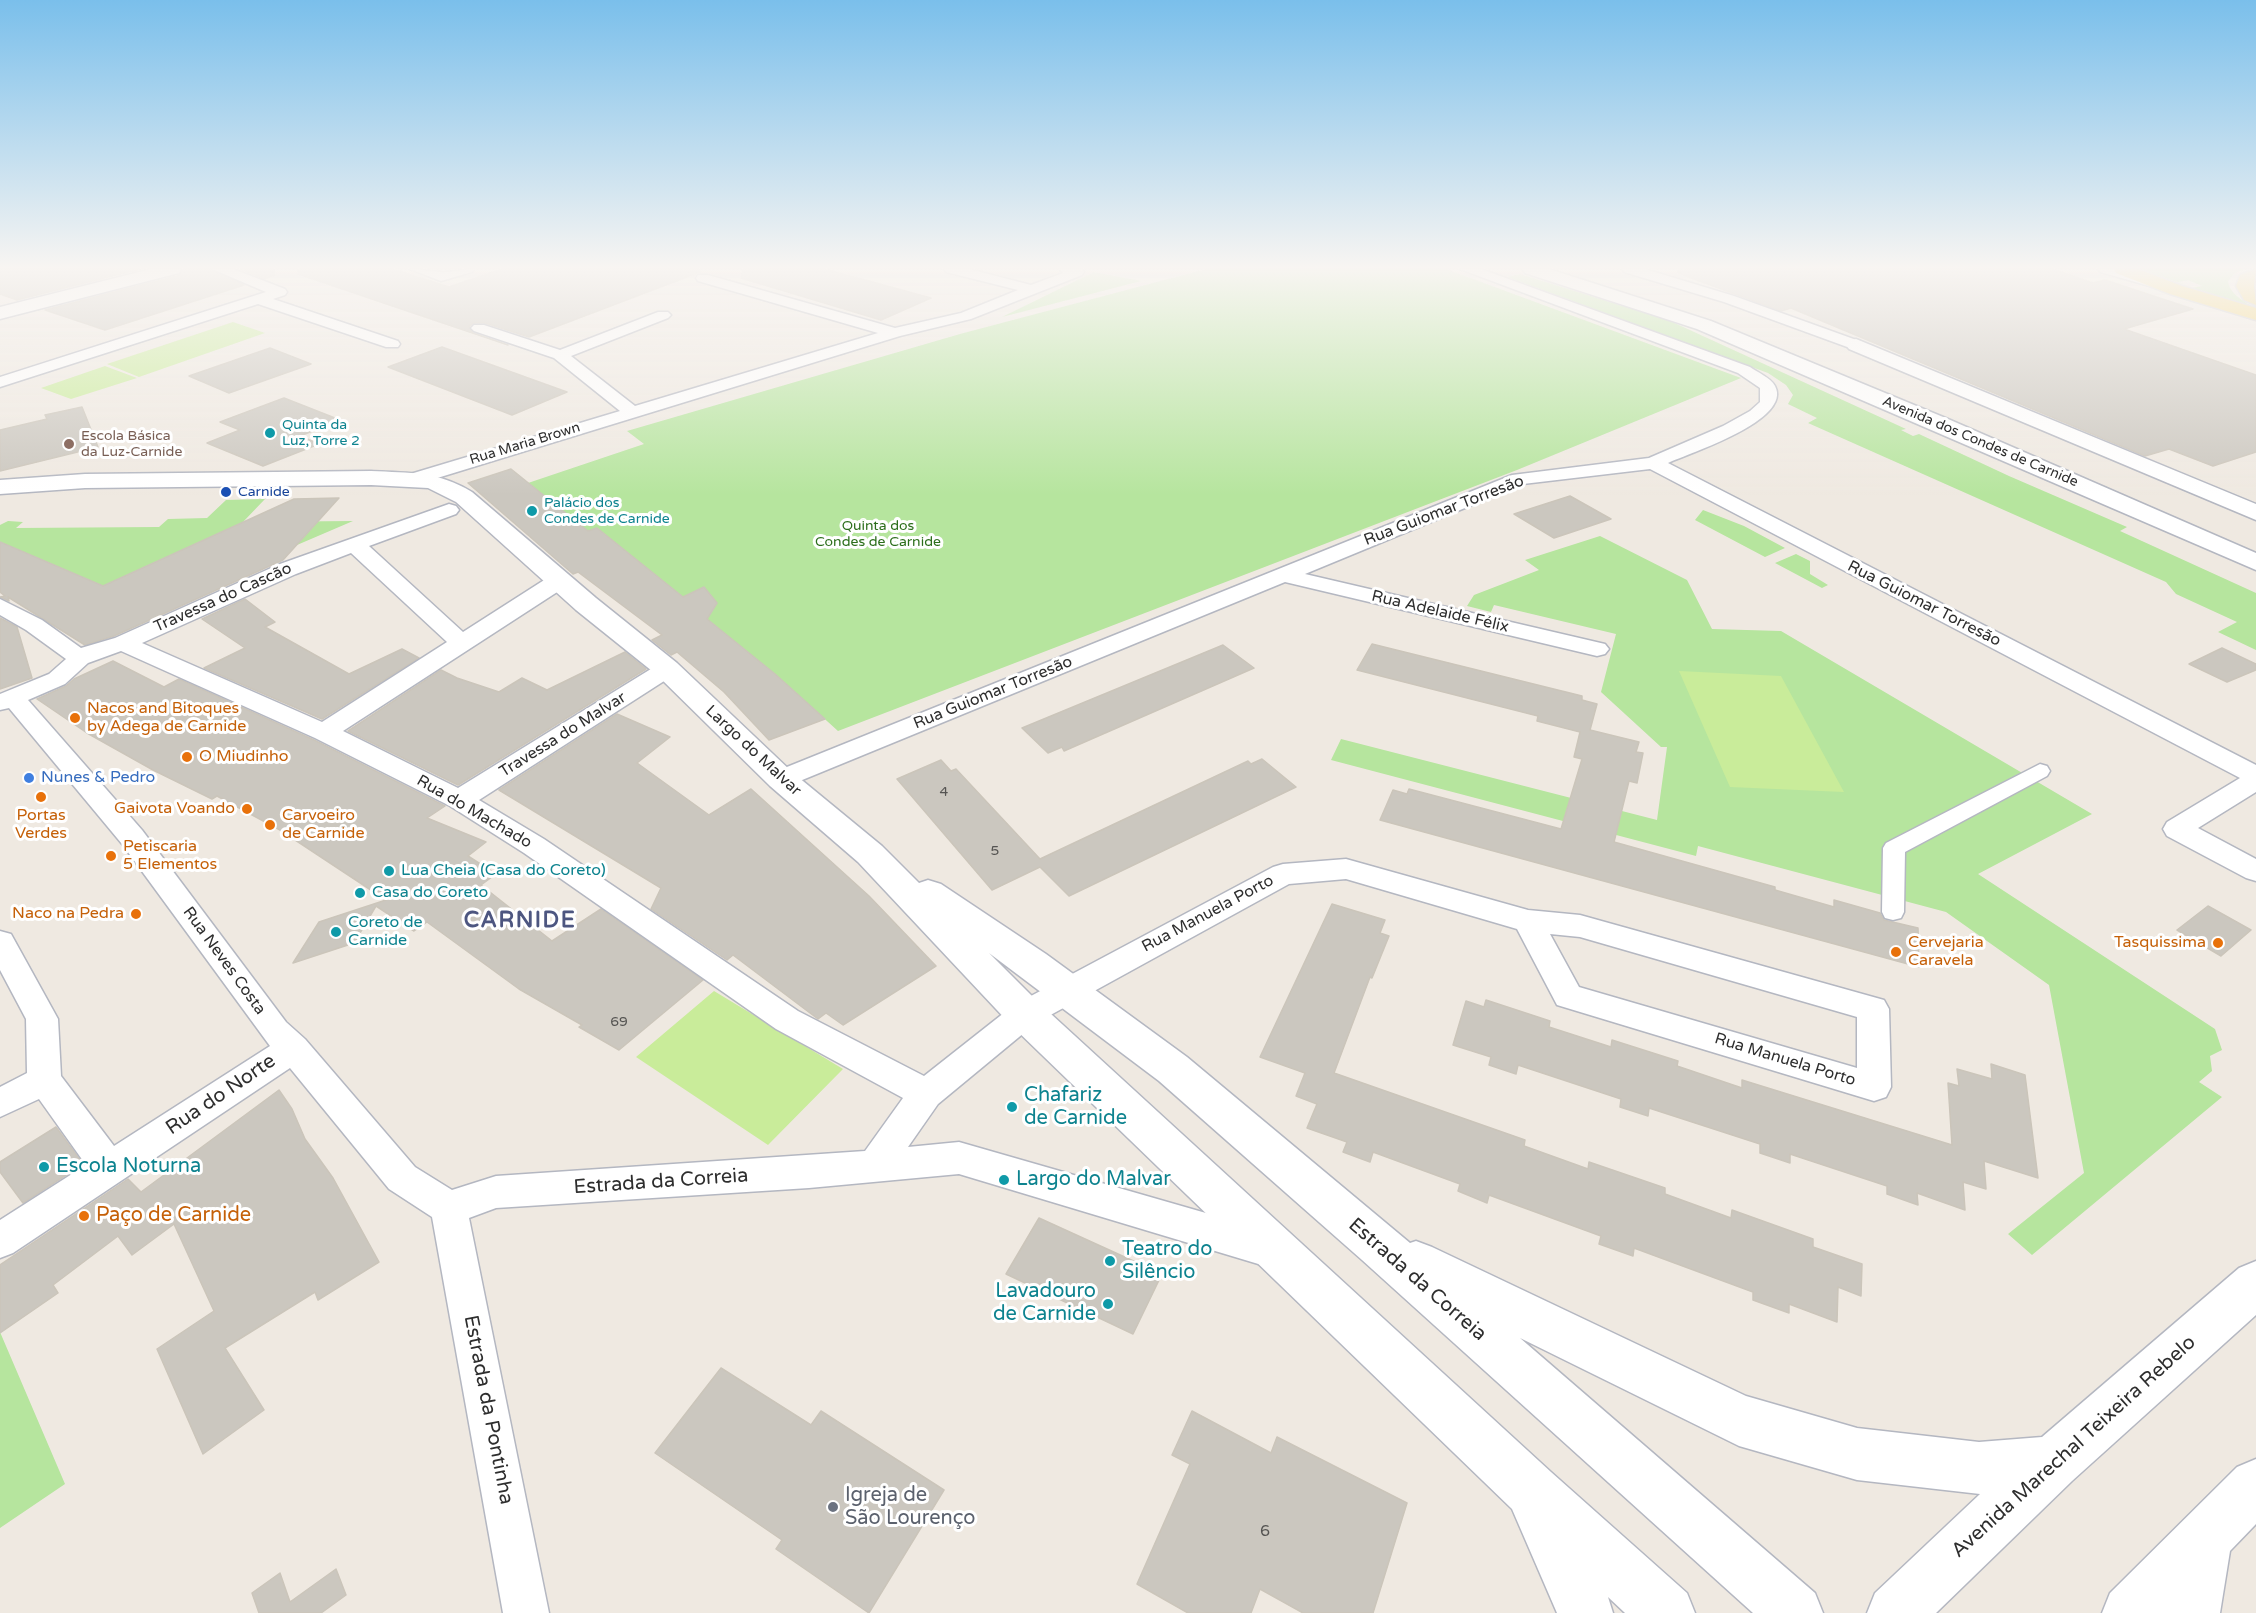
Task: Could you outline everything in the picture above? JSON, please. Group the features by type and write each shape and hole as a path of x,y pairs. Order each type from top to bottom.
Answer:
{"main road":[{"name":"Avenida dos Condes de Carnide","path":"1750,344 1940,424 2256,562"},
{"name":"Avenida dos Condes de Carnide","path":"1793,344 1952,408"},
{"name":"Avenida dos Condes de Carnide","path":"1856,345 1974,416 2196,511"},
{"path":"1856,345 2256,513"},
{"name":"Rua Maria Brown","path":"0,487 85,481 414,479"},
{"name":"Largo do Malvar","path":"414,479 446,486 464,497 586,604 667,669 780,779 870,854 1069,989"},
{"name":"Largo do Malvar","path":"870,854 1025,1014"},
{"name":"Estrada da Correia","path":"1069,989 1173,1069 1378,1245 1795,1613"},
{"name":"Estrada da Correia","path":"1025,1014 1532,1491 1667,1613"},
{"path":"1378,1245 1739,1420 1857,1454 1979,1468 2053,1462"},
{"name":"Avenida Marechal Teixeira Rebelo","path":"1895,1613 2053,1462 2256,1284"},
{"path":"2130,1613 2256,1486"},
{"path":"1532,1491 1577,1590 1585,1613"},
{"path":"2192,1613 2205,1538"}],"street":[{"path":"0,382 116,344"},
{"path":"528,344 560,355 632,412"},
{"path":"560,355 588,344"},
{"name":"Rua Maria Brown","path":"414,479 857,344"},
{"path":"1653,463 1753,418 1769,401 1767,386 1744,370 1673,344"},
{"name":"Rua Guiomar Torresão","path":"780,779 1519,479 1653,463 2256,778 2177,829 2256,871"},
{"name":"Travessa do Cascão","path":"86,655 123,643 288,569 449,510"},
{"path":"355,545 462,644"},
{"name":"Rua Adelaide Félix","path":"1283,575 1597,650"},
{"path":"324,732 561,580"},
{"path":"0,606 86,655 57,679 7,701"},
{"name":"Rua do Machado","path":"123,643 324,732 459,800 534,846 788,1020 926,1094"},
{"name":"Travessa do Malvar","path":"459,800 667,669"},
{"name":"Rua Neves Costa","path":"7,701 132,837 275,1031 402,1178 449,1208"},
{"path":"1893,912 1894,848 2040,771"},
{"name":"Rua Manuela Porto","path":"1069,989 1283,874 1346,868 1528,921 1580,926 1873,1009 1874,1087 1568,996 1528,921"},
{"path":"0,942 42,1019 44,1080 110,1169"},
{"path":"876,1164 926,1094 1025,1014 1069,989"},
{"name":"Rua do Norte","path":"0,1240 292,1048"},
{"path":"0,1102 44,1080"},
{"name":"Estrada da Correia","path":"449,1208 496,1192 809,1172 959,1158 1278,1251"},
{"name":"Estrada da Pontinha","path":"449,1208 526,1613"}],"green space":[{"path":"166,344 233,344 139,377 107,364"},
{"name":"Quinta dos Condes de Carnide","path":"925,344 1650,344 1741,378 1517,470 838,731 775,674 688,605 600,530 597,528 588,531 528,483 644,444 627,431"},
{"path":"1690,344 1721,344 1906,429 1901,430 1913,436 1919,434 2127,527 2120,531 2256,593 2256,650 2218,632 2237,622 2176,594 2166,582 1808,423 1817,418 1788,404 1793,395 1786,385 1768,373"},
{"path":"105,366 137,378 71,399 41,388"},
{"path":"265,499 243,522 353,521 269,557 198,574 166,557 103,586 0,542 0,525 8,521 23,522 16,528 159,527 168,519 207,518 226,500"},
{"path":"1703,510 1744,526 1785,548 1765,557 1695,520"},
{"path":"1600,536 1687,580 1712,629 1781,631 2092,814 1978,874 2215,1029 2222,1050 2210,1056 2212,1071 2199,1082 2222,1097 2032,1255 2008,1234 2084,1173 2049,985 1946,912 1698,846 1696,856 1331,760 1341,739 1657,820 1667,747 1661,747 1601,692 1616,634 1494,605 1491,612 1467,606 1474,595 1539,570 1525,560"},
{"path":"1796,554 1810,561 1810,574 1828,585 1822,588 1775,563"},
{"path":"1679,671 1781,676 1844,792 1730,787"},
{"path":"714,991 843,1069 768,1145 636,1057"},
{"path":"0,1332 65,1484 0,1528"}],"building":[{"path":"1878,344 2168,344 2256,375 2256,452 2213,466 2169,449 2145,456"},
{"path":"442,347 567,392 512,415 388,367"},
{"path":"270,348 311,364 229,393 189,376"},
{"name":"Quinta da Luz, Torre 2","path":"284,398 340,420 300,436 319,444 263,466 207,443 240,430 220,422"},
{"path":"82,407 98,447 0,471 0,430 47,419 45,415"},
{"path":"511,469 588,531 597,528 683,597 704,587 717,603 707,619 775,674 825,719 769,740 724,692 677,652 671,655 652,640 662,635 578,572 573,574 468,483"},
{"path":"1570,496 1611,519 1554,538 1514,514"},
{"path":"339,498 283,560 114,636 85,645 8,597 9,601 0,597 5,596 0,592 0,542 103,586 294,499"},
{"path":"245,599 275,622 265,627 349,674 402,649 419,658 322,719 204,668 245,648 202,619"},
{"path":"0,618 17,627 32,678 0,689"},
{"path":"1372,644 1582,696 1582,700 1597,704 1590,730 1639,742 1636,752 1643,753 1637,783 1629,781 1614,842 1775,887 1775,890 1834,907 1834,900 1880,913 1884,920 1918,928 1919,967 1380,820 1393,790 1407,794 1409,789 1561,829 1582,759 1574,757 1580,732 1537,721 1538,716 1357,670"},
{"path":"1223,645 1254,668 1064,751 1062,747 1048,753 1022,728"},
{"path":"2222,648 2256,664 2256,670 2227,682 2189,664"},
{"path":"625,652 646,669 458,785 348,731 441,670 457,678 499,692 522,678 547,690"},
{"path":"113,661 164,687 179,679 314,740 445,806 427,818 486,842 468,856 496,874 481,885 552,941 601,909 703,980 619,1050 579,1027 582,1025 519,989 427,922 414,931 376,906 354,943 293,963 319,922 386,900 280,830 217,796 212,799 153,770 87,733 37,699"},
{"path":"617,714 670,737 637,763 709,815 751,789 869,896 936,966 843,1025 826,1013 818,1019 733,955 727,960 651,909 661,888 499,790"},
{"path":"1262,759 1296,787 1069,896 1040,867 992,890 897,779 941,760 951,771 956,769 1040,859 1248,761 1251,764"},
{"path":"1332,904 1385,920 1380,933 1389,936 1372,978 1370,977 1334,1073 1525,1140 1524,1146 1588,1169 1589,1162 1665,1188 1665,1194 1731,1218 1732,1210 1813,1239 1813,1247 1862,1264 1861,1296 1838,1287 1837,1322 1789,1304 1789,1313 1753,1300 1753,1292 1634,1248 1633,1256 1599,1244 1601,1236 1489,1195 1487,1203 1458,1191 1460,1184 1373,1152 1370,1162 1343,1152 1347,1142 1307,1128 1317,1104 1296,1096 1305,1073 1260,1057"},
{"name":"Tasquissima","path":"2208,906 2251,930 2221,956 2177,930"},
{"path":"1486,1000 1550,1021 1549,1027 1611,1047 1612,1040 1678,1061 1677,1066 1742,1088 1742,1080 1952,1145 1948,1083 1959,1086 1957,1069 1992,1079 1991,1064 2025,1075 2038,1178 1984,1161 1986,1189 1963,1182 1965,1210 1917,1193 1918,1205 1887,1194 1887,1186 1790,1154 1790,1163 1760,1153 1760,1144 1649,1108 1648,1116 1620,1107 1621,1099 1518,1065 1516,1074 1489,1065 1491,1057 1453,1045 1466,1001 1484,1007"},
{"path":"279,1090 292,1109 305,1139 333,1178 379,1262 318,1300 315,1292 225,1348 264,1410 203,1454 157,1349 214,1311 174,1224 132,1255 118,1236 53,1285 58,1293 0,1333 0,1265 128,1179 141,1192"},
{"name":"Escola Noturna","path":"56,1127 83,1164 23,1203 0,1172 0,1162"},
{"name":"Lavadouro de Carnide","path":"1039,1218 1162,1274 1133,1334 1006,1274"},
{"name":"Igreja de São Lourenço","path":"721,1368 811,1425 821,1411 944,1490 869,1613 776,1549 782,1540 655,1453"},
{"path":"1192,1411 1271,1453 1277,1437 1407,1503 1373,1613 1303,1613 1260,1589 1251,1613 1188,1613 1137,1584 1190,1464 1172,1455"},
{"path":"336,1569 346,1595 321,1613 259,1613 252,1593 280,1573 290,1602"}],"place":[{"name":"Quinta da Luz, Torre 2","path":"270,433"},
{"name":"Escola Básica da Luz-Carnide","path":"69,444"},
{"name":"Carnide","path":"226,492"},
{"name":"Palácio dos Condes de Carnide","path":"532,511"},
{"name":"Nacos and Bitoques by Adega de Carnide","path":"75,718"},
{"name":"O Miudinho","path":"187,757"},
{"name":"Nunes & Pedro","path":"29,778"},
{"name":"Portas Verdes","path":"41,797"},
{"name":"Gaivota Voando","path":"247,809"},
{"name":"Carvoeiro de Carnide","path":"270,825"},
{"name":"Petiscaria 5 Elementos","path":"111,856"},
{"name":"Lua Cheia (Casa do Coreto)","path":"389,871"},
{"name":"Casa do Coreto","path":"360,893"},
{"name":"Naco na Pedra","path":"136,914"},
{"name":"Coreto de Carnide","path":"336,932"},
{"name":"Tasquissima","path":"2218,943"},
{"name":"Cervejaria Caravela","path":"1896,952"},
{"name":"Chafariz de Carnide","path":"1012,1107"},
{"name":"Escola Noturna","path":"44,1167"},
{"name":"Largo do Malvar","path":"1004,1180"},
{"name":"Paço de Carnide","path":"84,1216"},
{"name":"Teatro do Silêncio","path":"1110,1261"},
{"name":"Lavadouro de Carnide","path":"1108,1304"},
{"name":"Igreja de São Lourenço","path":"833,1507"}],"district":[{"name":"CARNIDE","path":"520,921"}]}
